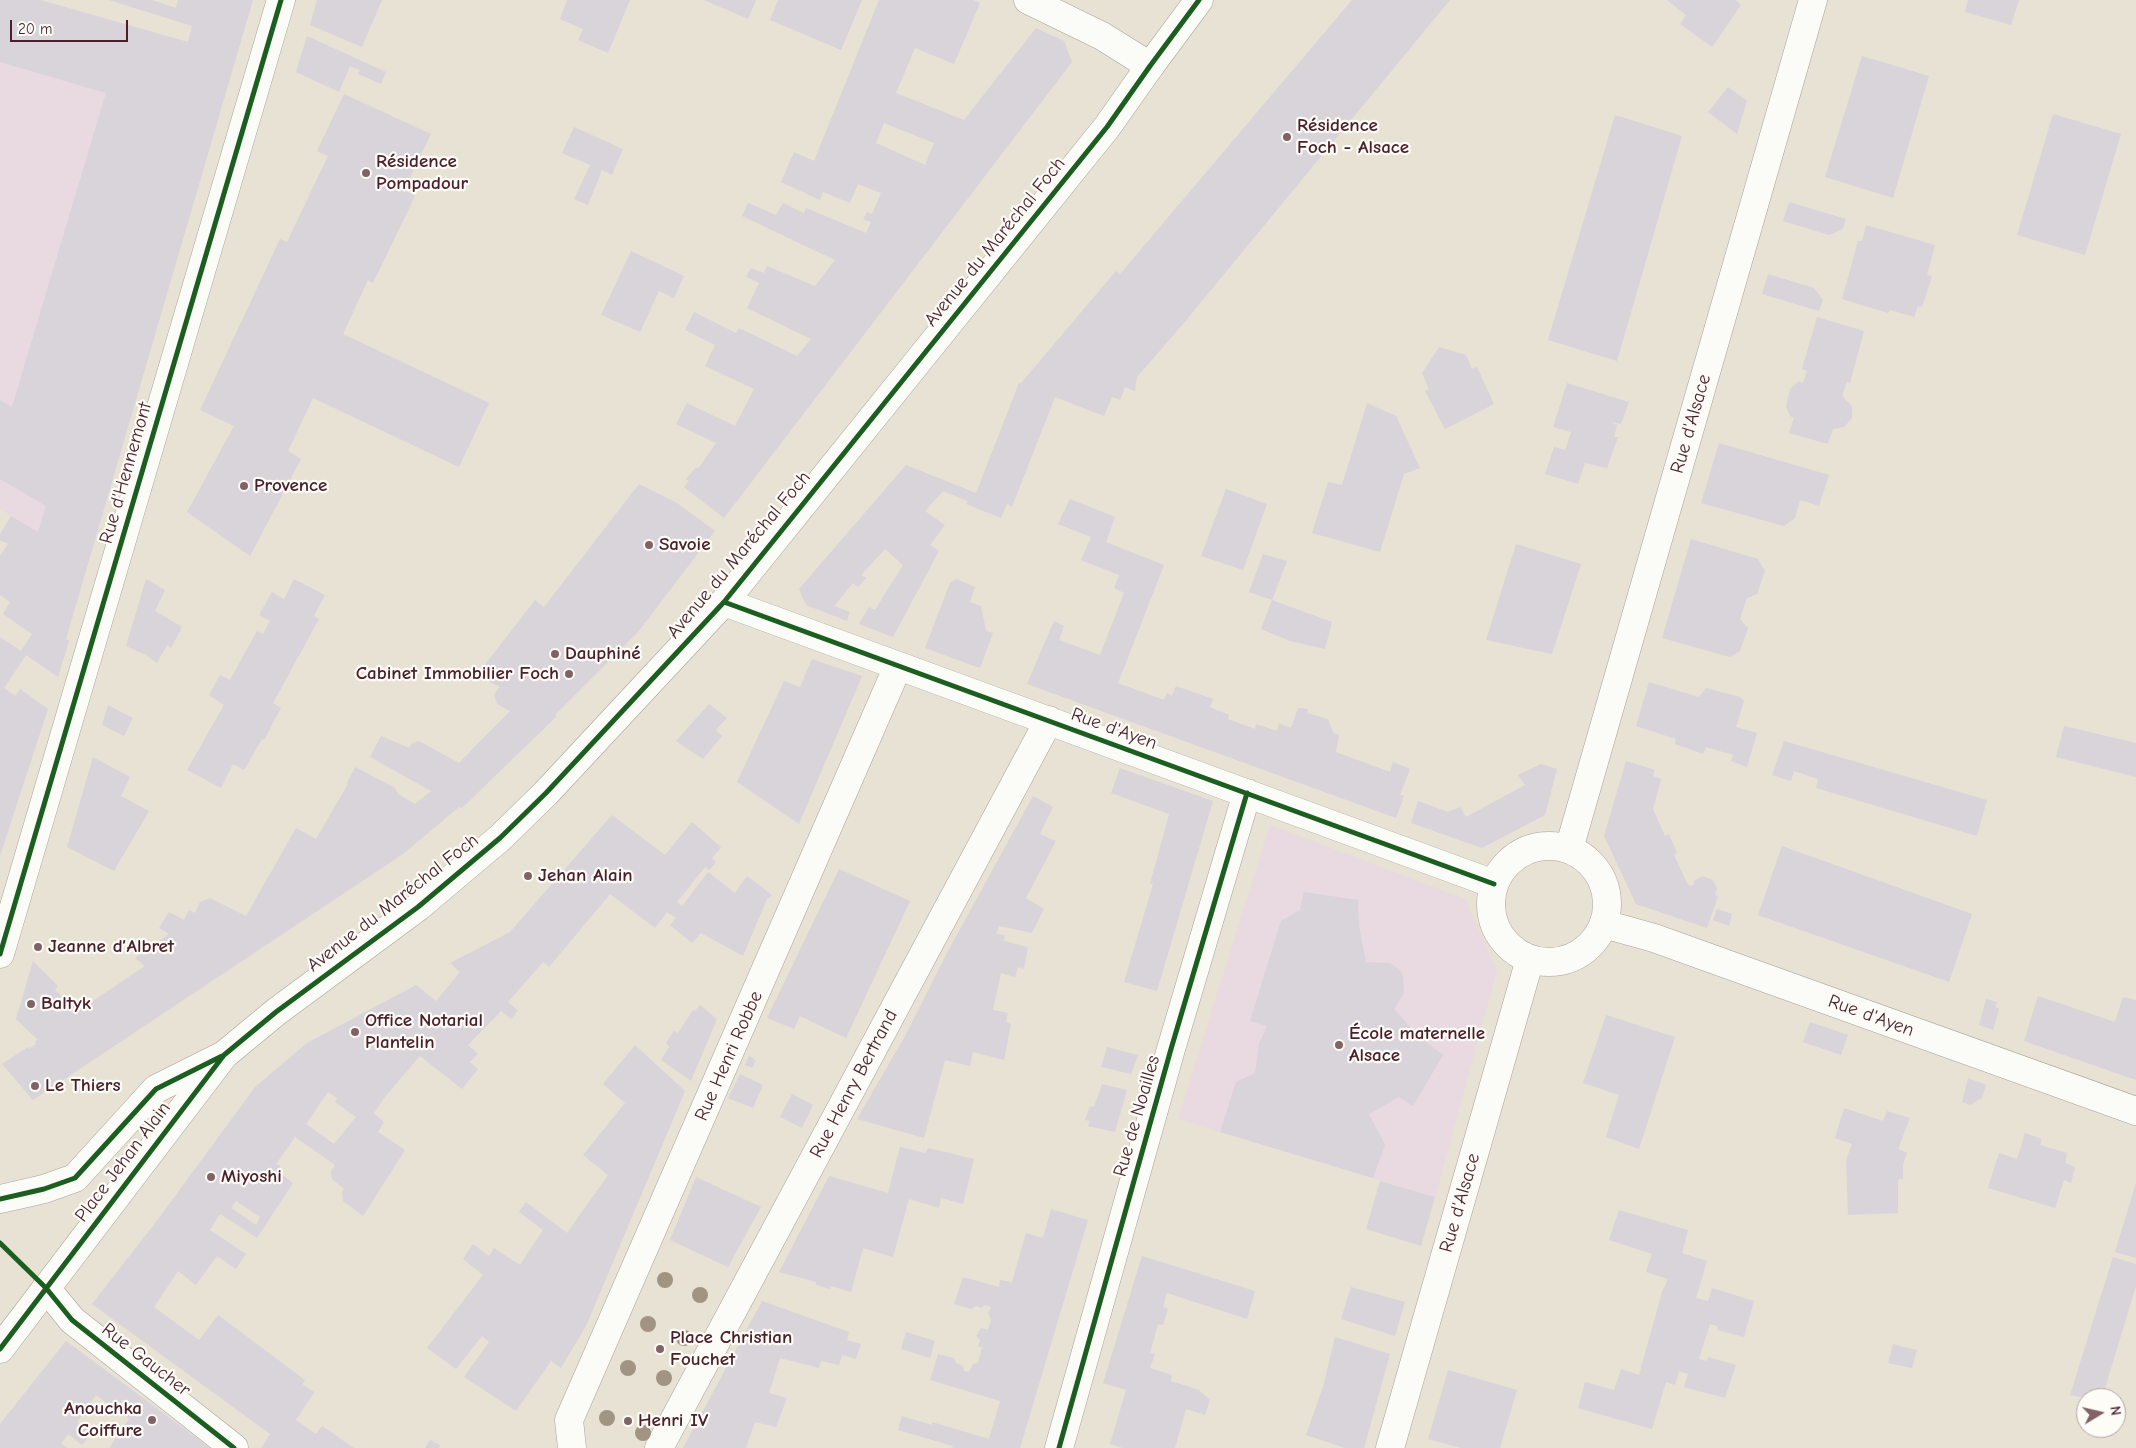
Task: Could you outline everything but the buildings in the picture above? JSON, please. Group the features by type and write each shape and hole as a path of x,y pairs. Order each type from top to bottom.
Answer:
{"street":[{"name":"Rue d'Hennemont","path":"0,954 281,0"},
{"path":"1028,0 1102,36 1150,66"},
{"name":"Avenue du Maréchal Foch","path":"224,1055 276,1012 418,907 500,838 546,793 724,602 1108,127 1150,66 1200,0"},
{"name":"Rue d'Alsace","path":"1569,849 1813,0"},
{"name":"Rue d'Ayen","path":"724,602 1494,884"},
{"name":"Rue Henri Robbe","path":"572,1448 569,1420 898,666"},
{"name":"Rue Henry Bertrand","path":"659,1448 1049,720"},
{"name":"Rue de Noailles","path":"1059,1448 1171,1049 1247,794"},
{"path":"1551,845 1569,849 1585,858 1597,871 1605,887 1608,906 1604,924 1596,939 1582,952 1566,960 1548,962 1530,959 1514,950 1501,936 1493,920 1491,902 1494,884 1503,868 1517,855 1533,848 1551,845"},
{"name":"Rue d'Ayen","path":"1604,924 1664,942 2136,1111"},
{"name":"Rue d'Alsace","path":"1390,1448 1530,959"},
{"name":"Place Jehan Alain","path":"0,1199 44,1189 75,1178 156,1089 224,1055"},
{"name":"Place Jehan Alain","path":"0,1349 224,1055"},
{"name":"Rue Gaucher","path":"46,1288 72,1320 234,1448"}],"shaded area":[{"path":"0,0 42,0 188,42 196,14 87,563 0,509"},
{"name":"École maternelle Alsace","path":"1270,825 1465,899 1497,970 1435,1197 1178,1119"}],"cycle path":[{"path":"0,954 281,0"},
{"path":"0,1349 224,1055 276,1012 418,907 500,838 546,793 724,602 1107,127 1199,0"},
{"path":"724,602 1494,884"},
{"path":"1059,1448 1171,1049 1247,793"},
{"path":"0,1199 44,1189 75,1178 156,1089 222,1056"},
{"path":"0,1243 46,1288 72,1320 234,1448"}],"place":[{"name":"Résidence Foch - Alsace","path":"1287,137"},
{"name":"Résidence Pompadour","path":"366,173"},
{"name":"Provence","path":"244,486"},
{"name":"Savoie","path":"649,545"},
{"name":"Dauphiné","path":"555,654"},
{"name":"Cabinet Immobilier Foch","path":"569,674"},
{"name":"Jehan Alain","path":"528,876"},
{"name":"Jeanne d’Albret","path":"38,947"},
{"name":"Baltyk","path":"31,1004"},
{"name":"Office Notarial Plantelin","path":"355,1032"},
{"name":"École maternelle Alsace","path":"1339,1045"},
{"name":"Le Thiers","path":"35,1086"},
{"name":"Miyoshi","path":"211,1177"},
{"name":"Place Christian Fouchet","path":"660,1349"},
{"name":"Anouchka Coiffure","path":"152,1420"},
{"name":"Henri IV","path":"628,1421"}]}
